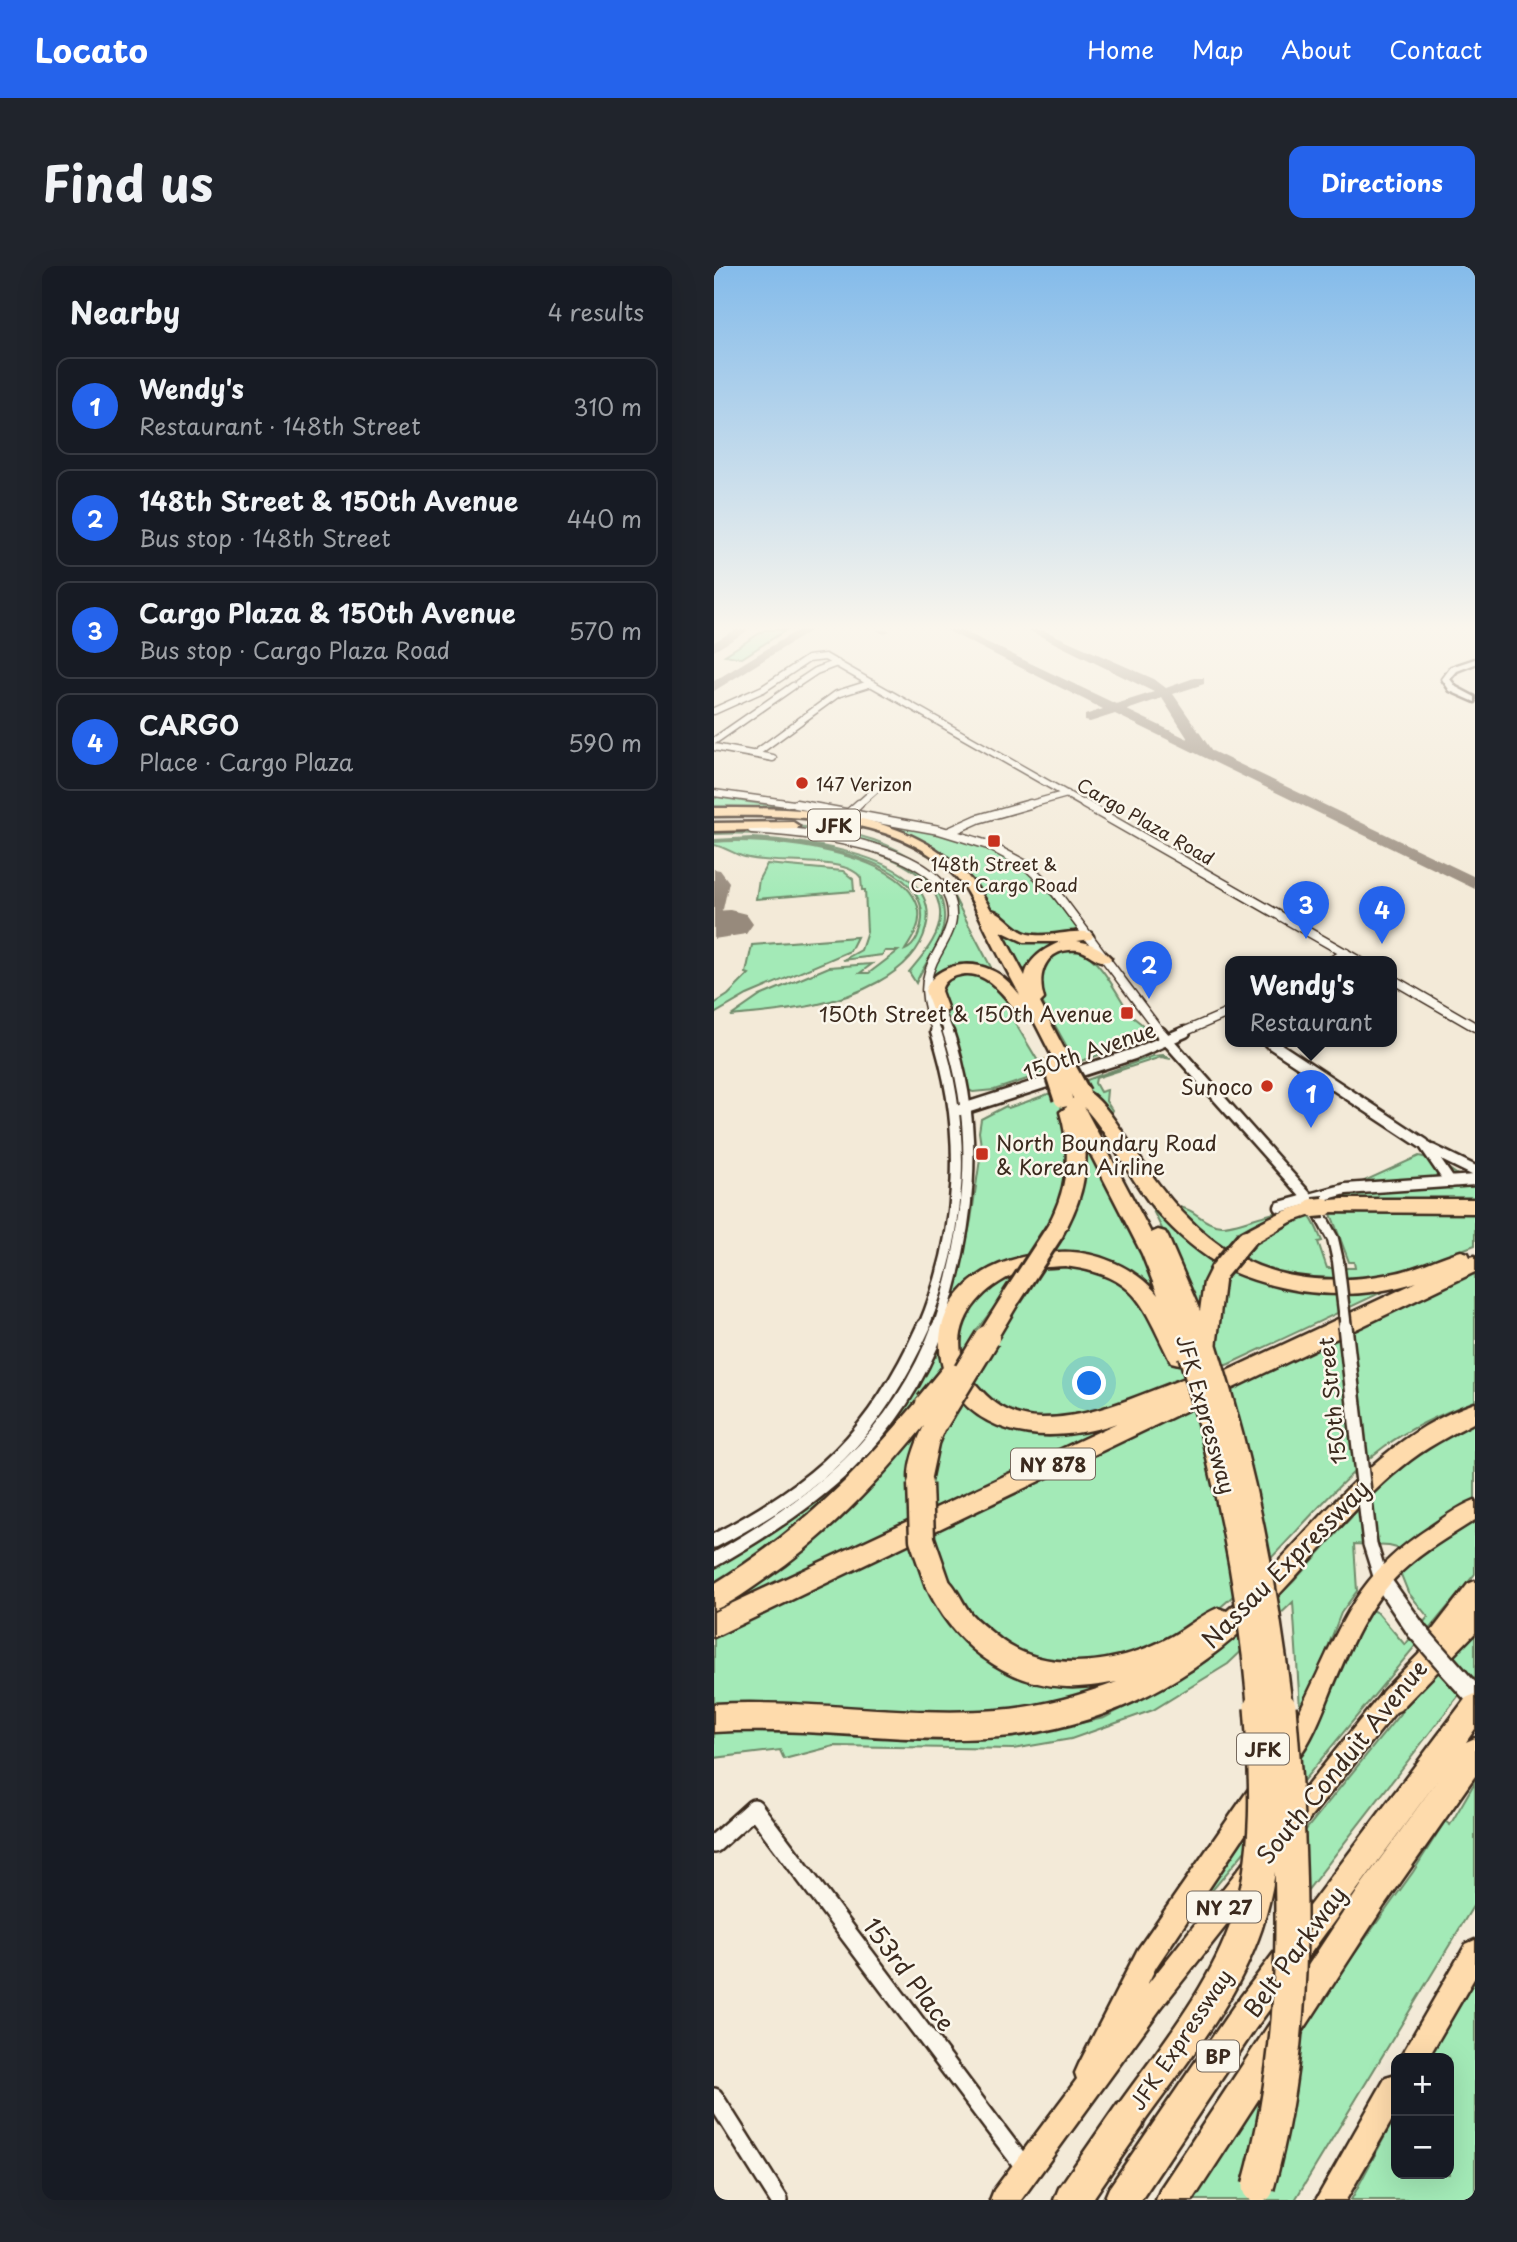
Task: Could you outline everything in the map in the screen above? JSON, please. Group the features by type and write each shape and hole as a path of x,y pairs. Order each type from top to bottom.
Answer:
{"highway":[{"name":"JFK","path":"714,812 850,816 903,837 944,866 971,887 1045,1027 1055,1060"},
{"name":"JFK","path":"714,812 851,828 902,846 944,866 1055,1060"},
{"path":"714,828 799,826 849,832 895,846 968,876 998,920 1013,934 1040,940 1086,936"},
{"path":"1045,1027 1031,979 1041,959 1086,936"},
{"path":"1058,948 1082,945 1104,958"},
{"path":"940,1010 933,991 936,982 951,972 974,970 997,978 1024,1010"},
{"path":"714,1598 787,1550 827,1516 933,1412 1055,1231 1072,1197 1079,1164 1071,1096 1055,1060"},
{"path":"1071,1096 1101,1113 1154,1195 1175,1221 1215,1255 1258,1275 1309,1287 1332,1289 1392,1282 1475,1254"},
{"name":"JFK Expressway","path":"1071,1096 1152,1254 1192,1353 1234,1443 1258,1549 1271,1627 1284,1764 1291,1926 1287,2060 1277,2122 1255,2196"},
{"path":"1192,1353 1219,1271 1246,1240 1284,1217 1313,1208 1354,1204 1425,1209 1475,1206"},
{"path":"1192,1353 1137,1286 1106,1267 1065,1259 1045,1259 1016,1266 984,1282 961,1306 950,1335 950,1351 955,1372 968,1392 982,1405 1020,1423 1063,1427 1095,1422 1132,1408 1393,1302"},
{"name":"NY 878","path":"714,1625 1475,1263"},
{"name":"JFK Expressway","path":"1071,2200 1223,1978 1246,1927 1260,1876 1266,1822 1263,1747 1254,1646 1223,1462 1192,1353"},
{"path":"933,1412 920,1484 922,1539 938,1585 964,1626 986,1646 1004,1657 1047,1672 1102,1674 1141,1664 1189,1640 1220,1618 1304,1547"},
{"name":"Nassau Expressway","path":"714,1718 808,1715 970,1725 1018,1722 1108,1700 1150,1681 1197,1652 1237,1618 1391,1459 1433,1432 1475,1412"},
{"path":"1391,1701 1475,1615"},
{"name":"Belt Parkway","path":"1121,2200 1244,2018 1475,1707"},
{"name":"Belt Parkway","path":"1173,2200 1373,1895 1475,1752"}],"main road":[{"path":"1064,2118 1147,1958 1196,1882 1294,1745 1314,1710 1352,1621 1381,1579 1396,1565 1475,1508"},
{"name":"South Conduit Avenue","path":"1004,2200 1188,1952 1391,1701 1475,1591"},
{"path":"1416,2053 1475,1953"},
{"path":"1330,2200 1391,2096"}],"street":[{"path":"714,741 744,720"},
{"path":"755,754 801,720"},
{"name":"Cargo Plaza Road","path":"937,720 1351,956"},
{"path":"714,747 773,758"},
{"path":"850,816 883,783"},
{"path":"714,793 850,816 945,826 1067,794"},
{"path":"949,832 988,816"},
{"name":"150th Street","path":"908,823 971,838 1007,854 1041,877 1168,1041 1310,1199 1327,1227 1338,1261 1370,1545 1381,1579 1417,1631 1475,1696"},
{"path":"967,823 965,830 971,838"},
{"path":"714,828 799,832 853,842 913,863 937,883 949,902 951,923 946,940 929,971 925,990 960,1110 958,1163 948,1244 927,1320 899,1382 869,1424 820,1474 772,1509 714,1541"},
{"path":"1340,956 1346,953"},
{"path":"1397,982 1475,1027"},
{"path":"714,1560 781,1520 828,1485 869,1446 910,1387 937,1329 960,1248 969,1178 955,1053 940,1010"},
{"name":"150th Avenue","path":"960,1110 1168,1041 1225,1017"},
{"path":"1277,1047 1424,1144 1475,1171"},
{"path":"1424,1144 1450,1182"},
{"path":"1280,1207 1346,1189 1475,1180"},
{"name":"153rd Place","path":"714,1844 754,1808 1026,2170"},
{"path":"714,2097 779,2200"}],"green space":[{"path":"718,797 817,811 714,807 714,799"},
{"path":"850,816 932,831 974,843 1010,860 1045,887 1077,928 1076,932 1039,937 1018,934 995,914 958,864 919,839"},
{"path":"777,827 850,833 874,840 918,862 937,877 953,895 994,973 972,967 927,984 953,909 930,872 849,838"},
{"path":"714,830 773,833 848,844 884,854 915,868 936,888 944,914 942,932 916,983 909,972 935,936 940,911 930,887 909,868 879,854 844,844 771,835 714,834"},
{"path":"752,838 832,848 863,856 891,868 913,883 926,903 926,928 919,945 901,966 886,977 842,998 805,1007 731,1016 760,996 829,967 872,964 860,973 869,973 898,951 843,960 861,950 867,932 865,890 862,890 861,878 853,871 825,864 757,860 714,845 714,842 765,842 830,852 862,861 889,874 909,890 919,911 917,927 905,950 915,941 922,919 916,895 898,877 871,862 802,845 737,839 714,840"},
{"path":"767,864 843,871 853,879 854,891 756,899 759,879"},
{"path":"1000,929 1021,940 1073,939 1029,969 1020,969"},
{"path":"857,937 850,951 747,995 714,1014 714,1004 728,995 749,974 746,973 752,945"},
{"path":"1078,949 1100,967 1127,1009 1125,1010 1149,1032 1144,1040 994,1090 968,1090 941,1002 939,984 968,973 987,978 1002,994 1017,1020 1014,1021 1038,1061 1071,1054 1038,995 1041,964 1058,951"},
{"path":"1163,1055 1171,1059 1161,1057 1096,1078 1095,1083 1100,1092 1107,1090 1106,1101 1112,1110 1110,1114 1106,1115 1093,1094 1060,1103 1082,1181 1086,1172 1083,1171 1083,1150 1088,1149 1152,1276 1163,1310 1139,1283 1050,1256 961,1297 954,1296 971,1220 980,1159 983,1159 979,1132 981,1119 1006,1106 1008,1108 1153,1056"},
{"path":"1419,1156 1436,1160 1475,1187 1475,1245 1381,1280 1292,1282 1209,1249 1178,1207 1222,1226 1281,1211 1303,1212 1314,1222 1322,1241 1318,1242 1327,1268 1355,1268 1354,1262 1349,1262 1327,1203 1340,1192"},
{"path":"1142,1188 1179,1235 1201,1254 1224,1268 1272,1285 1323,1291 1377,1290 1380,1293 1229,1364 1076,1420 1026,1418 995,1407 976,1392 955,1344 958,1324 991,1283 1027,1268 1067,1264 1109,1274 1213,1344 1187,1280","holes":["1012,1284 992,1339 975,1332"]},
{"path":"1475,1270 1475,1401 1429,1420 1385,1446 1347,1478 1232,1597 1190,1631 1146,1656 1097,1668 1044,1663 1019,1655 985,1636 965,1618 954,1603 938,1569 925,1576 943,1614 970,1646 1009,1670 1068,1685 1129,1679 1041,1709 989,1716 773,1704 714,1712 714,1632"},
{"path":"938,1345 944,1345 941,1358 945,1357 946,1367 1029,1430 1066,1432 1102,1424 1103,1430 714,1612 714,1604 787,1555 939,1382 835,1499 714,1588 714,1565 812,1504 869,1454 894,1425 915,1393 932,1357 936,1357"},
{"path":"1475,1423 1475,1500 1405,1550 1389,1546 1354,1544 1357,1591 1341,1613 1316,1678 1300,1708 1293,1602 1228,1664 1153,1710 1071,1739 1013,1749 834,1746 784,1759 780,1750 714,1758 714,1733 802,1729 930,1737 1011,1738 1104,1718 1194,1670 1235,1638 1293,1582 1392,1472 1427,1448"},
{"path":"1475,1515 1475,1574 1191,1916 1187,1911 1365,1614 1371,1610 1378,1613 1405,1645 1428,1617 1408,1592 1400,1572"},
{"path":"1475,1621 1475,1691 1466,1700 1460,1694 1300,1900 1300,1837"},
{"path":"1475,1782 1475,1903 1295,2200 1192,2200 1318,2005 1413,1872 1445,1821 1450,1825"},
{"path":"1475,1980 1475,2200 1351,2200 1391,2124 1391,2179 1454,2179 1454,2053 1432,2053"}],"taxiway":[{"path":"1138,720 1475,884"},
{"path":"1184,720 1205,751"},
{"path":"714,874 720,882 714,909"}],"runway":[{"path":"714,925 730,924"}],"place":[{"name":"147 Verizon","path":"802,783"},
{"name":"148th Street & Center Cargo Road","path":"994,841"},
{"name":"Cargo Plaza & 150th Avenue","path":"1306,939"},
{"name":"CARGO","path":"1382,944"},
{"name":"148th Street & 150th Avenue","path":"1149,999"},
{"name":"150th Street & 150th Avenue","path":"1127,1013"},
{"name":"Sunoco","path":"1267,1086"},
{"name":"Wendy's","path":"1311,1128"},
{"name":"North Boundary Road & Korean Airline","path":"982,1154"}]}
